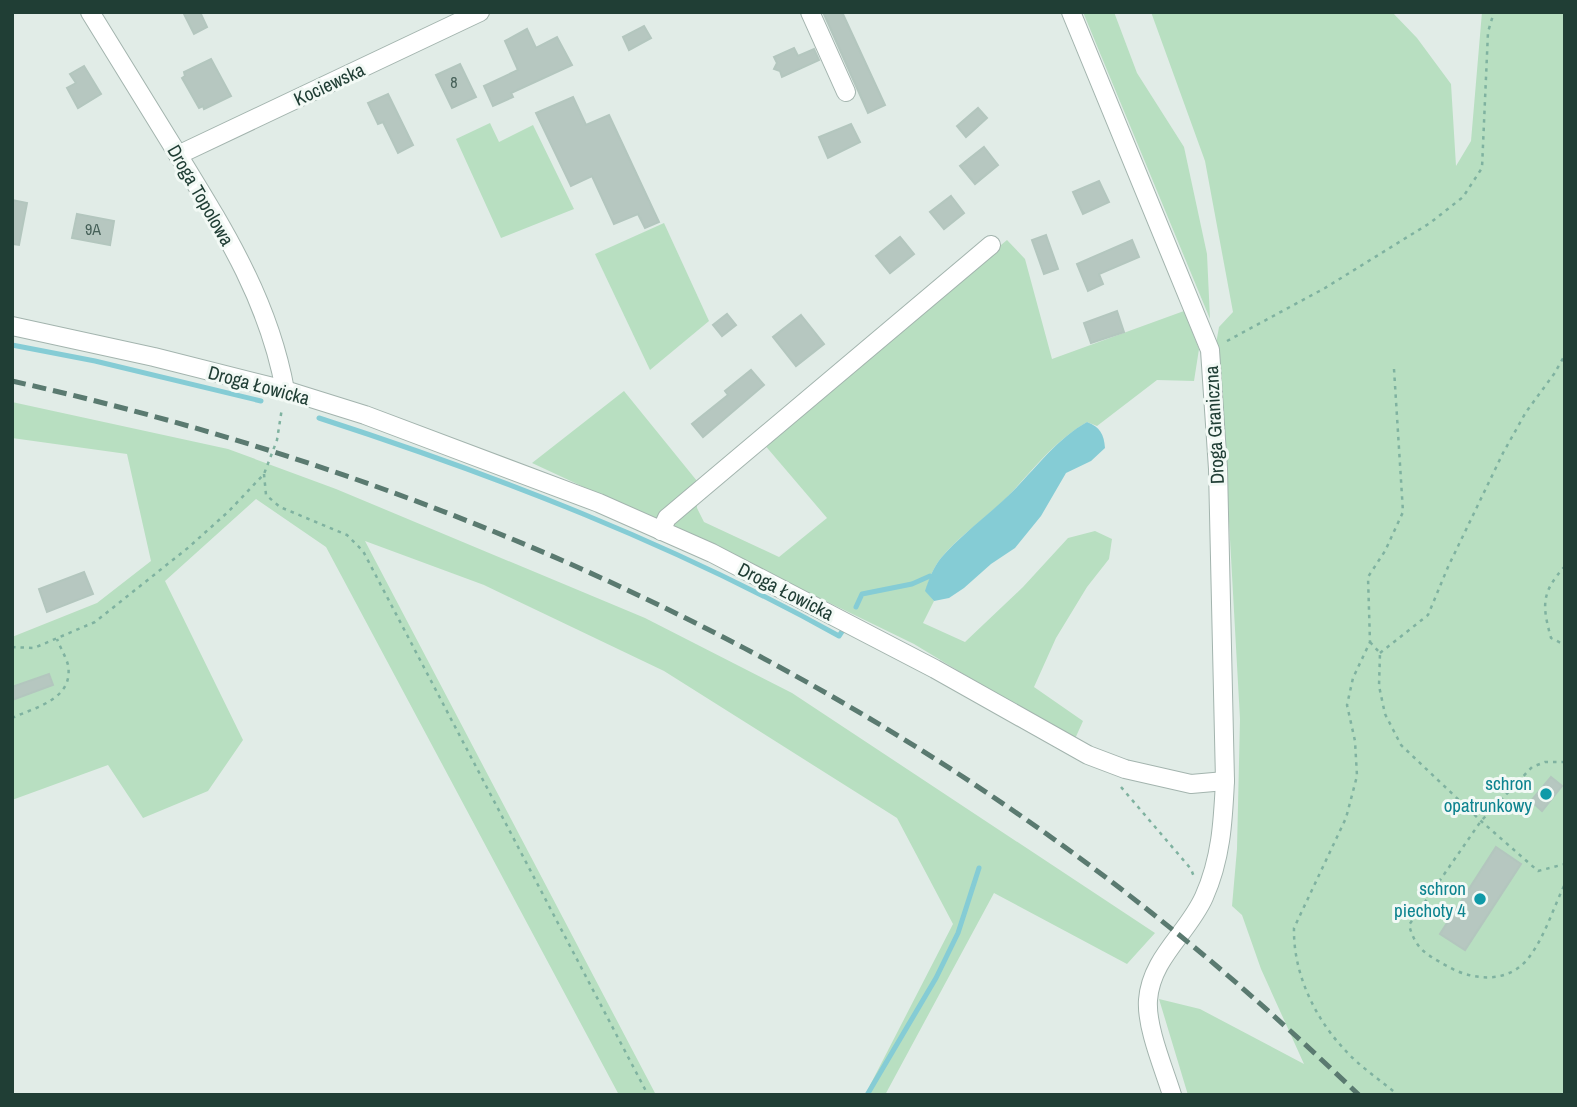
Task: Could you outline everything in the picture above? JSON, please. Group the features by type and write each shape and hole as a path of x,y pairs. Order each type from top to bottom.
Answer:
{"street":[{"name":"Droga Topolowa","path":"90,12 218,220 262,305 278,353 285,390"},
{"name":"Kociewska","path":"178,155 480,12"},
{"path":"810,12 846,92"},
{"name":"Droga Graniczna","path":"1071,12 1210,351 1218,469 1225,781"},
{"path":"661,531 667,518 991,245"},
{"name":"Droga Łowicka","path":"12,326 285,390 366,415 599,503 712,553 922,662 1088,755 1125,769 1191,783 1225,781"},
{"path":"1172,1095 1156,1046 1148,1001 1154,975 1203,899 1220,853 1225,781"}],"path":[{"path":"1210,351 1325,288 1430,223 1463,197 1482,168 1488,32 1494,12"},
{"path":"1380,653 1428,615 1453,556 1503,453 1526,412 1565,355"},
{"path":"1394,369 1403,512 1385,551 1368,578 1370,642 1353,678 1347,705 1357,776 1346,818 1294,928 1293,944 1301,975 1319,1017 1345,1051 1398,1095"},
{"path":"12,647 34,648 95,622 150,580 229,511 264,474 277,440 285,390"},
{"path":"264,474 266,495 280,507 347,535 363,551 648,1095"},
{"path":"1565,566 1551,582 1544,610 1551,638 1565,645"},
{"path":"12,718 58,697 68,683 68,664 57,639"},
{"path":"1370,642 1380,653 1379,686 1385,714 1401,745 1538,871 1565,864"},
{"path":"1565,762 1545,761 1532,767 1481,821 1409,925 1421,951 1455,971 1474,979 1510,972 1525,961 1539,940 1565,884"},
{"path":"1115,781 1191,869 1203,899"}],"green space":[{"path":"1083,12 1114,12 1137,73 1184,147 1207,254 1210,319"},
{"path":"1151,12 1392,12 1417,38 1451,84 1456,166 1471,141 1482,12 1565,12 1565,1095 1188,1095 1159,999 1200,1009 1304,1064 1261,969 1242,915 1232,906 1237,849 1240,719 1228,503 1218,397 1210,377 1219,327 1233,312 1205,161"},
{"path":"490,123 499,142 533,125 574,209 501,238 456,139"},
{"path":"664,223 709,321 650,370 595,254"},
{"path":"1007,240 1025,259 1052,359 1184,311 1199,349 1194,381 1157,380 1097,426 1087,422 1076,429 949,549 928,582 926,591 934,601 923,623 965,642 1023,587 1068,538 1095,531 1112,539 1109,559 1087,587 1056,638 1034,687 1083,721 1074,741 914,644 532,463 624,391 697,481 697,508 704,522 779,557 827,518 763,443"},
{"path":"12,402 228,449 336,489 645,618 792,693 1155,933 1127,964 994,893 885,1095 865,1095 953,924 897,818 664,671 484,585 365,541 656,1095 619,1095 326,547 256,499 165,581 243,740 208,791 143,818 108,765 12,800 12,637 97,603 151,561 127,454 12,438"}],"water":[{"path":"1087,422 1100,432 1105,448 1091,461 1066,473 1041,516 1015,548 949,598 934,601 925,591 941,558 1009,495 1055,447"}],"building":[{"path":"183,12 200,12 207,27 194,34"},
{"path":"823,12 842,12 885,105 868,113"},
{"path":"644,26 651,38 629,50 623,37"},
{"path":"527,29 536,48 557,37 572,65 511,93 513,97 493,106 484,86 518,70 505,41"},
{"path":"794,48 798,56 814,49 819,60 782,77 780,71 774,69 777,63 774,57"},
{"path":"211,59 231,96 204,109 203,106 199,108 182,78 185,76 184,72"},
{"path":"460,64 476,97 452,108 436,75"},
{"path":"84,66 101,94 78,108 67,88 76,83 70,74"},
{"path":"388,94 413,145 398,153 383,122 378,124 368,103"},
{"path":"573,97 586,125 609,115 659,222 645,228 638,214 614,224 592,176 571,186 536,113"},
{"path":"978,108 987,118 966,137 957,126"},
{"path":"851,124 860,142 828,158 819,137"},
{"path":"984,147 998,165 975,184 960,166"},
{"path":"1099,181 1109,202 1083,214 1073,192"},
{"path":"951,196 964,213 944,229 930,212"},
{"path":"12,200 27,203 19,245 12,244"},
{"path":"77,214 114,221 110,245 72,238"},
{"path":"1046,235 1058,269 1044,274 1032,240"},
{"path":"900,237 914,254 890,273 876,256"},
{"path":"1132,240 1139,257 1099,274 1103,284 1088,291 1077,264"},
{"path":"1117,311 1124,332 1091,343 1084,323"},
{"path":"727,314 736,325 722,336 713,325"},
{"path":"801,315 824,344 796,366 773,337"},
{"path":"751,370 764,385 703,437 692,424 728,395 725,391"},
{"path":"84,572 93,594 47,612 39,589"},
{"path":"49,674 53,685 12,700 12,687"},
{"name":"schron opatrunkowy","path":"1551,777 1562,786 1542,811 1531,801"},
{"name":"schron piechoty 4","path":"1496,847 1521,864 1465,950 1440,934"}],"waterway":[{"path":"12,345 95,361 261,401"},
{"path":"319,418 386,440 584,514 713,571 839,636 845,627"},
{"path":"856,607 862,594 912,584 930,576"},
{"path":"867,1095 936,978 958,933 979,868"}],"railway":[{"path":"12,381 170,421 324,468 476,524 625,589 769,661 909,742 1044,832 1197,950 1359,1095"}],"place":[{"name":"schron opatrunkowy","path":"1546,794"},
{"name":"schron piechoty 4","path":"1480,899"}]}
